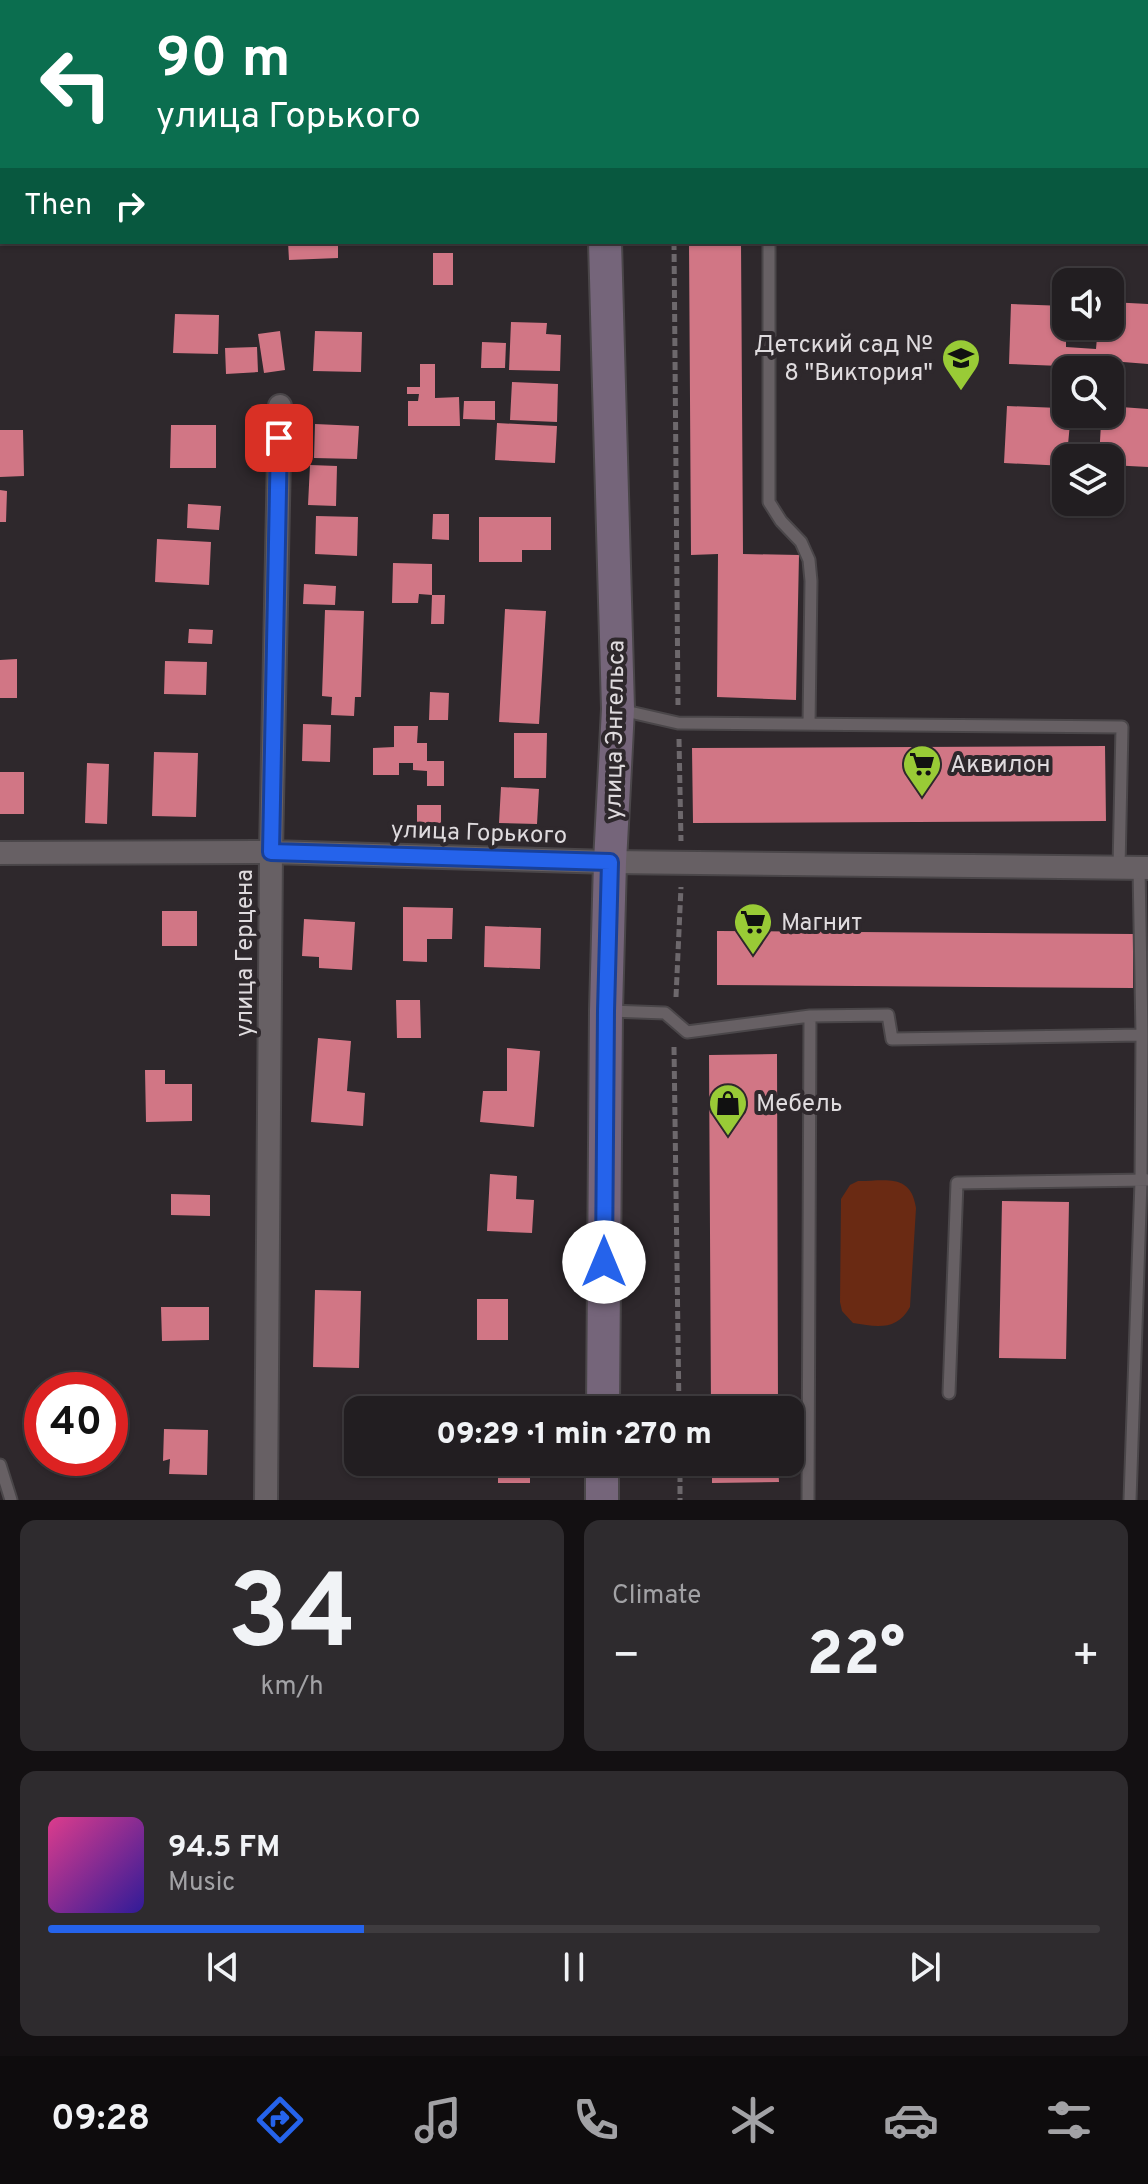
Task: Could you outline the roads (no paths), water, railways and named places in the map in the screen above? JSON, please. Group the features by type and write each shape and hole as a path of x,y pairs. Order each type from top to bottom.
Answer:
{"street":[{"name":"улица Энгельса","path":"603,1396 606,1011 618,709 605,244"},
{"name":"улица Герцена","path":"266,1500 271,852 280,406"},
{"name":"улица Горького","path":"0,853 271,852 610,862 1135,868"},
{"path":"602,1476 602,1500"}],"lane":[{"path":"769,244 769,502 781,521 801,542 809,560 809,724"},
{"path":"618,709 678,723 1122,727 1135,868 1144,1180 1130,1500"},
{"path":"606,1011 665,1013 687,1032 810,1016 888,1015 892,1039 1142,1035"},
{"path":"808,1500 810,1016"},
{"path":"949,1393 957,1183 1144,1180"},
{"path":"0,1465 11,1500"}],"place":[{"name":"Детский сад № 8 \"Виктория\"","path":"961,392"},
{"name":"Аквилон","path":"922,798"},
{"name":"Магнит","path":"753,956"},
{"name":"Мебель","path":"728,1137"}]}
